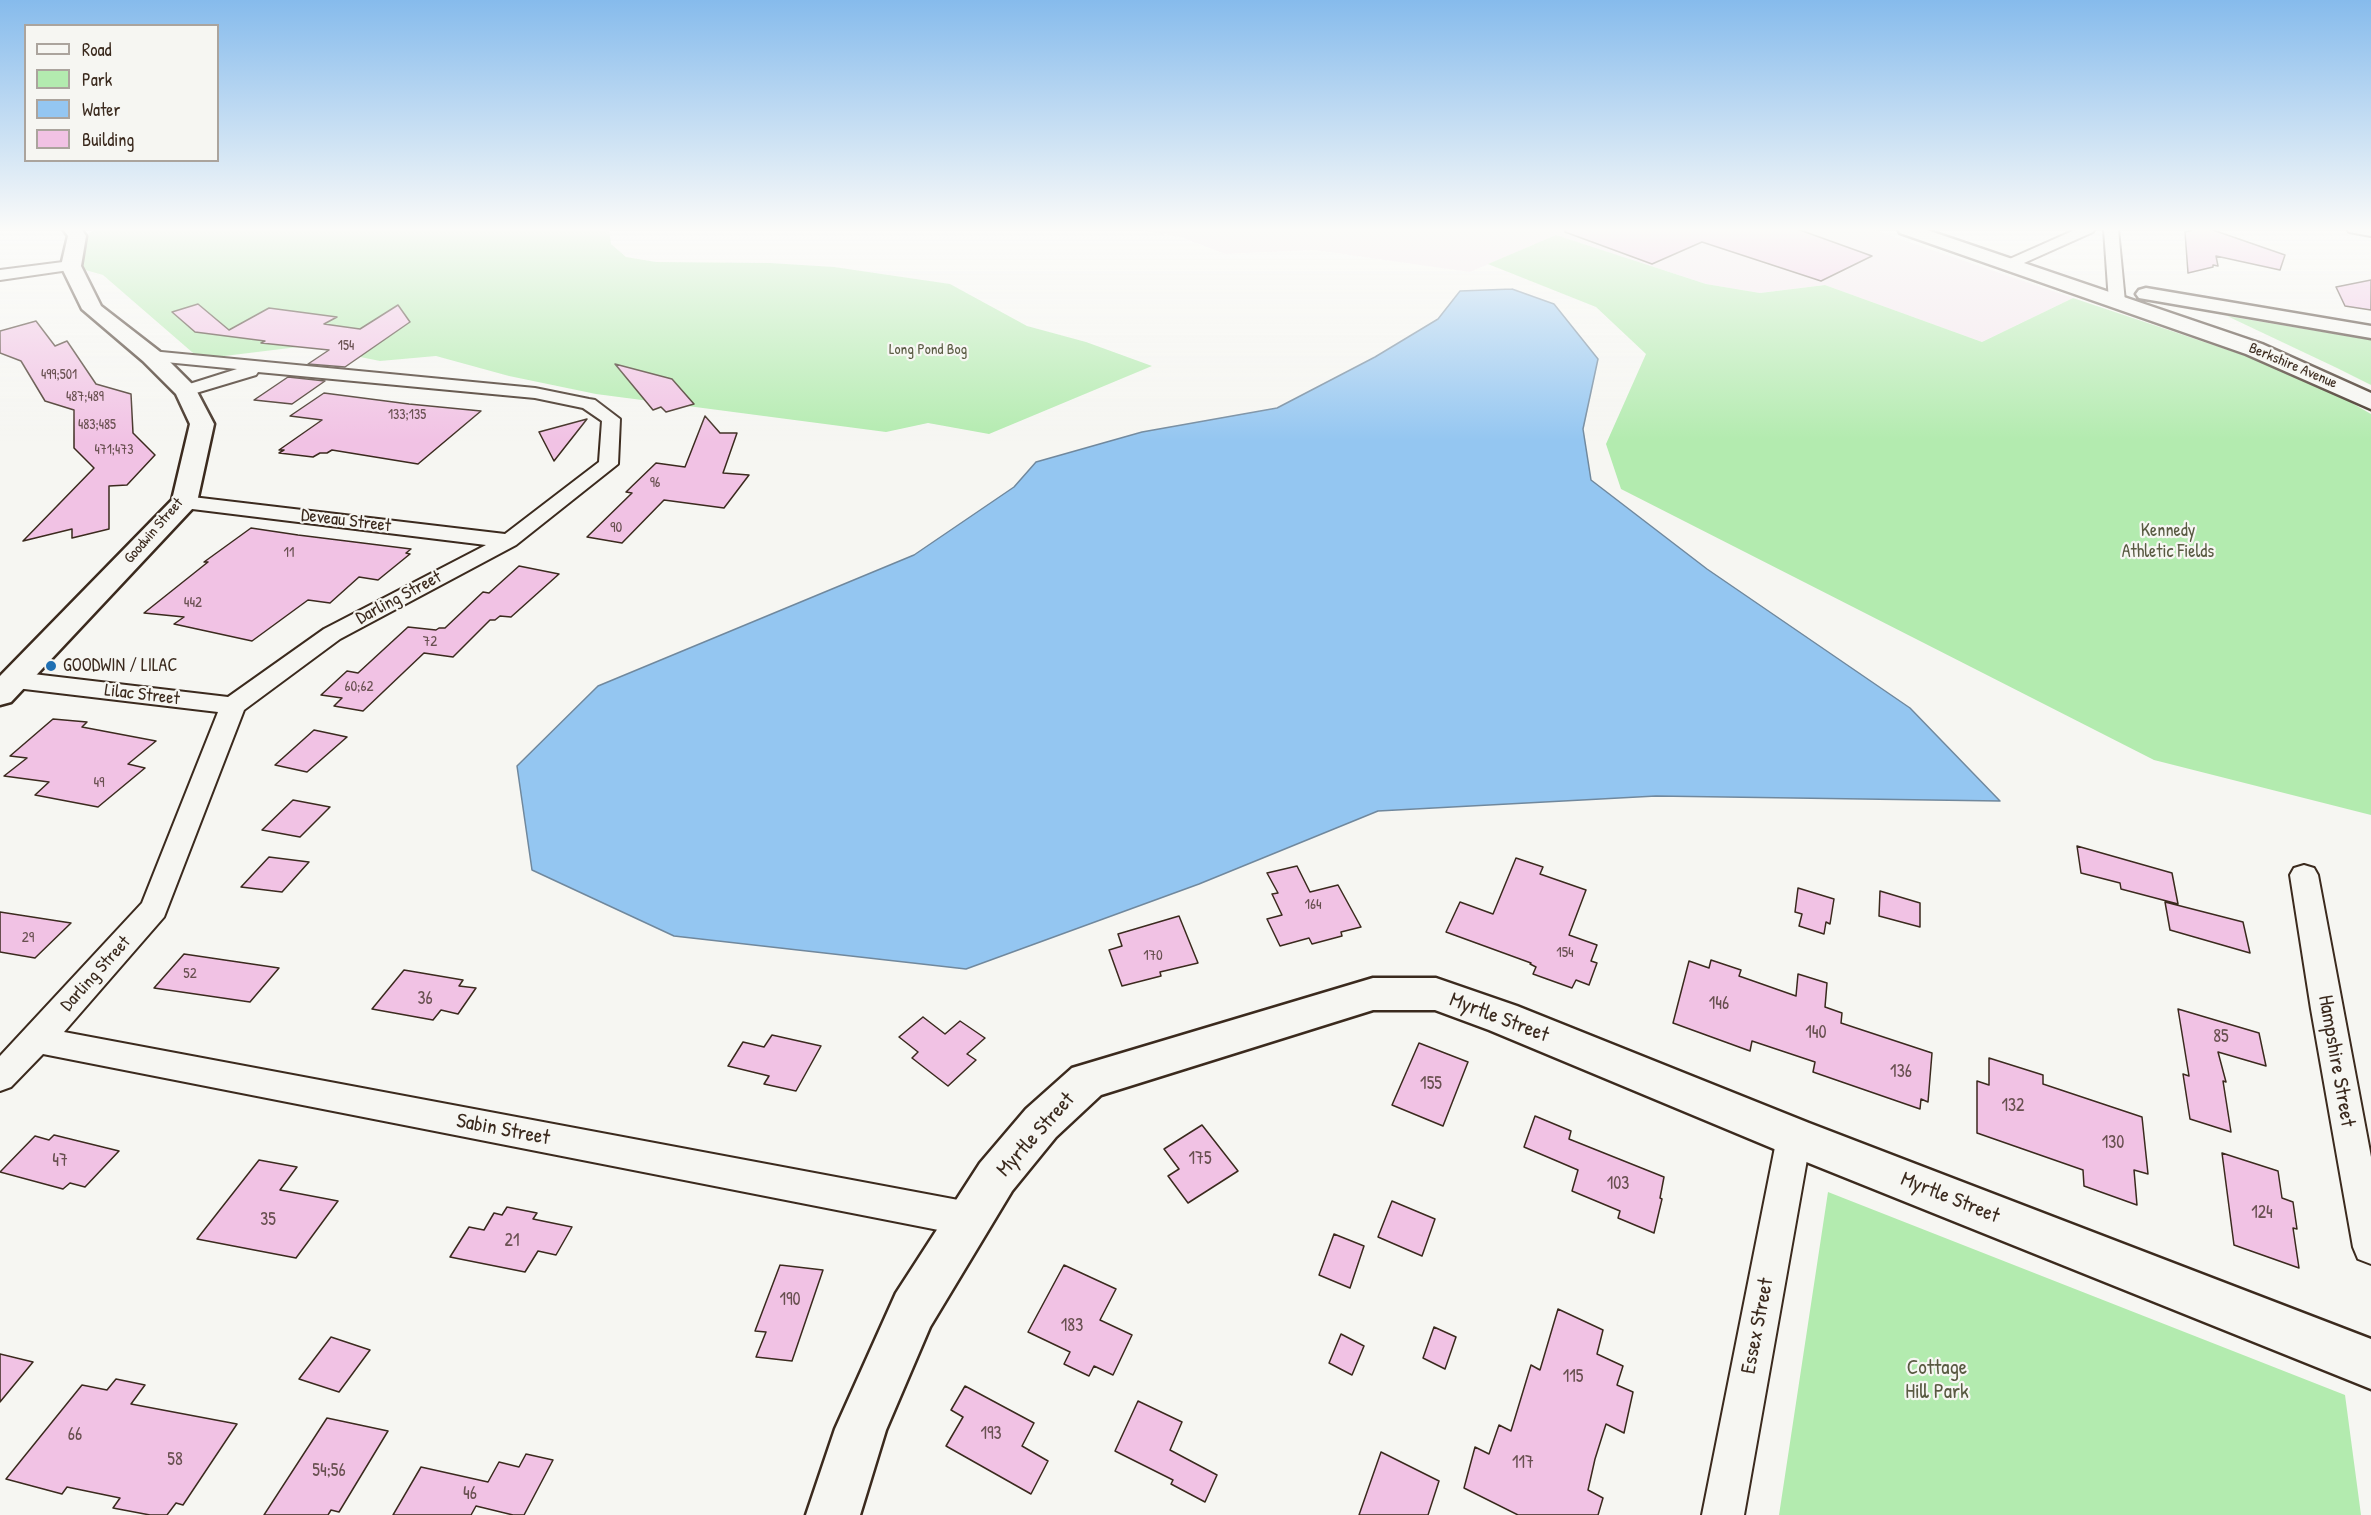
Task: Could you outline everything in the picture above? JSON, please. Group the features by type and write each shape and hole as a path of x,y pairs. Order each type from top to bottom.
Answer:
{"main road":[{"name":"Goodwin Street","path":"8,687 184,502 201,424 186,392 151,356 92,309 87,300"},
{"name":"Berkshire Avenue","path":"2128,300 2254,349 2336,384 2371,402"},
{"path":"2148,300 2371,332"},
{"name":"Myrtle Street","path":"833,1515 861,1428 913,1310 996,1177 1041,1123 1087,1081 1374,994 1436,994 1503,1018 1794,1137 2371,1364"}],"street":[{"name":"Darling Street","path":"0,1077 37,1040 154,909 233,706 332,634 509,541 608,464 611,418 589,404 535,393 151,356"},
{"name":"Darling Street","path":"186,392 233,375 268,368"},
{"name":"Deveau Street","path":"184,502 509,541"},
{"name":"Lilac Street","path":"8,687 233,706"},
{"name":"Hampshire Street","path":"2304,874 2326,1009 2371,1247"},
{"name":"Sabin Street","path":"37,1040 969,1219"},
{"name":"Essex Street","path":"1723,1515 1794,1137"}],"shaded area":[{"path":"1865,300 2069,300 1982,342"}],"green space":[{"name":"Long Pond Bog","path":"132,300 979,300 1027,326 1086,342 1152,366 989,434 928,423 886,432 596,394 509,376 436,356 380,361 306,346 200,359"},
{"name":"Kennedy Athletic Fields","path":"1578,300 1865,300 1982,342 2069,300 2078,300 2258,360 2345,399 2371,414 2371,815 2154,760 1621,489 1606,444 1646,354 1596,307"},
{"path":"2227,316 2371,340 2371,385 2337,368"},
{"name":"Cottage Hill Park","path":"1828,1192 2345,1395 2361,1515 1779,1515"}],"water":[{"path":"1453,300 1542,300 1554,304 1598,359 1583,429 1591,480 1707,569 1910,708 2000,801 1656,796 1378,811 1199,884 966,969 674,936 532,870 517,766 598,686 914,555 1014,487 1036,462 1142,432 1277,408 1375,357 1438,319"}],"building":[{"path":"2342,300 2371,300 2371,310 2345,306"},
{"path":"198,304 229,330 269,308 337,317 324,324 360,329 398,305 410,322 345,367 308,364 329,350 261,343 265,341 195,332 172,312"},
{"path":"36,321 55,346 67,341 96,384 131,394 133,433 155,455 127,485 109,486 109,529 72,538 72,529 23,541 94,468 74,448 74,410 45,401 21,361 0,353 0,331"},
{"path":"615,364 672,379 694,404 666,412 661,407 653,410"},
{"path":"288,377 325,381 292,404 254,400"},
{"path":"324,393 481,411 418,464 332,450 313,457 279,453 284,450 279,450 322,420 290,416"},
{"path":"705,416 720,433 737,433 723,473 749,475 724,508 664,500 622,543 587,537 632,493 626,492 656,463 685,467"},
{"path":"587,419 554,461 539,432"},
{"path":"251,528 411,549 406,553 410,554 378,580 359,577 330,603 308,600 252,641 174,624 184,617 144,613 208,562 204,562"},
{"path":"519,566 559,574 511,617 500,616 495,620 490,620 453,657 424,653 363,711 334,706 342,698 321,695 347,671 358,673 408,627 436,630 445,628 483,592 489,593"},
{"path":"53,719 87,722 82,727 156,741 128,764 145,768 98,807 35,795 49,782 4,776 27,758 10,756"},
{"path":"314,730 347,737 307,772 275,765"},
{"path":"293,800 330,807 300,837 262,830"},
{"path":"2077,846 2172,873 2178,904 2121,889 2120,883 2081,873"},
{"path":"269,857 309,862 282,892 241,887"},
{"path":"1516,858 1543,867 1540,874 1586,890 1569,935 1597,945 1591,961 1597,963 1589,985 1576,980 1572,988 1533,974 1536,967 1531,963 1446,932 1460,902 1493,914"},
{"path":"1297,866 1310,892 1338,885 1361,927 1341,932 1342,936 1312,944 1309,938 1280,946 1267,919 1282,915 1272,894 1278,893 1267,873"},
{"path":"1798,888 1834,899 1830,924 1826,922 1824,934 1799,926 1802,914 1795,912"},
{"path":"1880,891 1920,903 1920,927 1879,916"},
{"path":"2165,902 2243,922 2250,953 2170,930"},
{"path":"0,912 71,923 35,958 0,952"},
{"path":"1179,916 1198,963 1160,972 1161,976 1122,986 1109,950 1122,946 1118,934"},
{"path":"184,954 279,968 250,1002 154,988"},
{"path":"1711,960 1741,970 1739,976 1796,996 1798,974 1827,983 1825,1007 1842,1013 1841,1023 1932,1053 1928,1102 1921,1099 1920,1109 1813,1072 1815,1062 1752,1041 1750,1051 1673,1023 1689,961 1709,968"},
{"path":"404,970 463,980 459,986 476,988 458,1014 441,1010 433,1020 372,1009"},
{"path":"2178,1009 2259,1033 2266,1066 2218,1052 2226,1082 2223,1081 2231,1132 2190,1119 2183,1074 2189,1076"},
{"path":"923,1017 945,1034 960,1021 985,1038 967,1054 976,1060 948,1086 912,1058 918,1052 899,1037"},
{"path":"772,1035 821,1046 796,1091 764,1084 769,1076 728,1066 743,1042 764,1047"},
{"path":"1419,1043 1468,1062 1443,1126 1392,1105"},
{"path":"1989,1058 2043,1075 2043,1084 2142,1117 2148,1174 2134,1170 2137,1205 2084,1186 2083,1170 1977,1133 1977,1081 1989,1085"},
{"path":"1535,1116 1571,1131 1569,1139 1664,1177 1660,1198 1662,1199 1654,1233 1618,1218 1620,1211 1572,1191 1578,1170 1524,1147"},
{"path":"1202,1125 1238,1171 1188,1203 1168,1176 1179,1169 1164,1149"},
{"path":"54,1135 119,1151 85,1187 70,1183 63,1189 0,1172 35,1136 49,1140"},
{"path":"2222,1153 2278,1171 2282,1198 2293,1202 2297,1229 2293,1228 2299,1268 2234,1245"},
{"path":"259,1160 297,1167 280,1190 338,1201 296,1258 197,1239"},
{"path":"1392,1201 1435,1219 1422,1256 1378,1237"},
{"path":"507,1207 537,1213 533,1219 572,1227 556,1255 538,1251 525,1272 450,1257 469,1227 484,1230 494,1213 502,1215"},
{"path":"1334,1234 1364,1246 1350,1288 1319,1275"},
{"path":"780,1265 823,1270 792,1361 756,1357 766,1332 755,1331"},
{"path":"1064,1265 1116,1289 1100,1320 1132,1335 1113,1375 1094,1366 1089,1376 1064,1364 1070,1352 1028,1332"},
{"path":"1558,1309 1603,1330 1597,1354 1623,1366 1617,1385 1633,1392 1624,1433 1606,1424 1595,1459 1588,1490 1603,1498 1598,1515 1518,1515 1464,1488 1475,1447 1489,1454 1499,1425 1511,1431 1531,1365 1540,1370"},
{"path":"1434,1327 1456,1337 1445,1369 1423,1358"},
{"path":"1341,1334 1364,1346 1352,1375 1329,1363"},
{"path":"331,1337 370,1350 339,1392 299,1379"},
{"path":"0,1354 33,1362 0,1402"},
{"path":"116,1379 145,1385 131,1404 237,1424 183,1505 176,1503 167,1515 150,1515 113,1508 120,1498 67,1487 62,1494 6,1479 82,1385 107,1390"},
{"path":"965,1386 1034,1423 1022,1446 1048,1461 1031,1494 946,1446 963,1417 951,1410"},
{"path":"1138,1401 1182,1422 1170,1450 1217,1475 1205,1502 1171,1484 1173,1480 1115,1451"},
{"path":"327,1418 388,1431 339,1512 331,1510 328,1515 264,1515"},
{"path":"1381,1452 1439,1481 1428,1515 1359,1515"},
{"path":"526,1454 553,1460 524,1515 513,1515 476,1506 471,1515 393,1515 421,1467 488,1482 499,1462 519,1467"}],"place":[{"name":"GOODWIN / LILAC","path":"51,666"}]}
